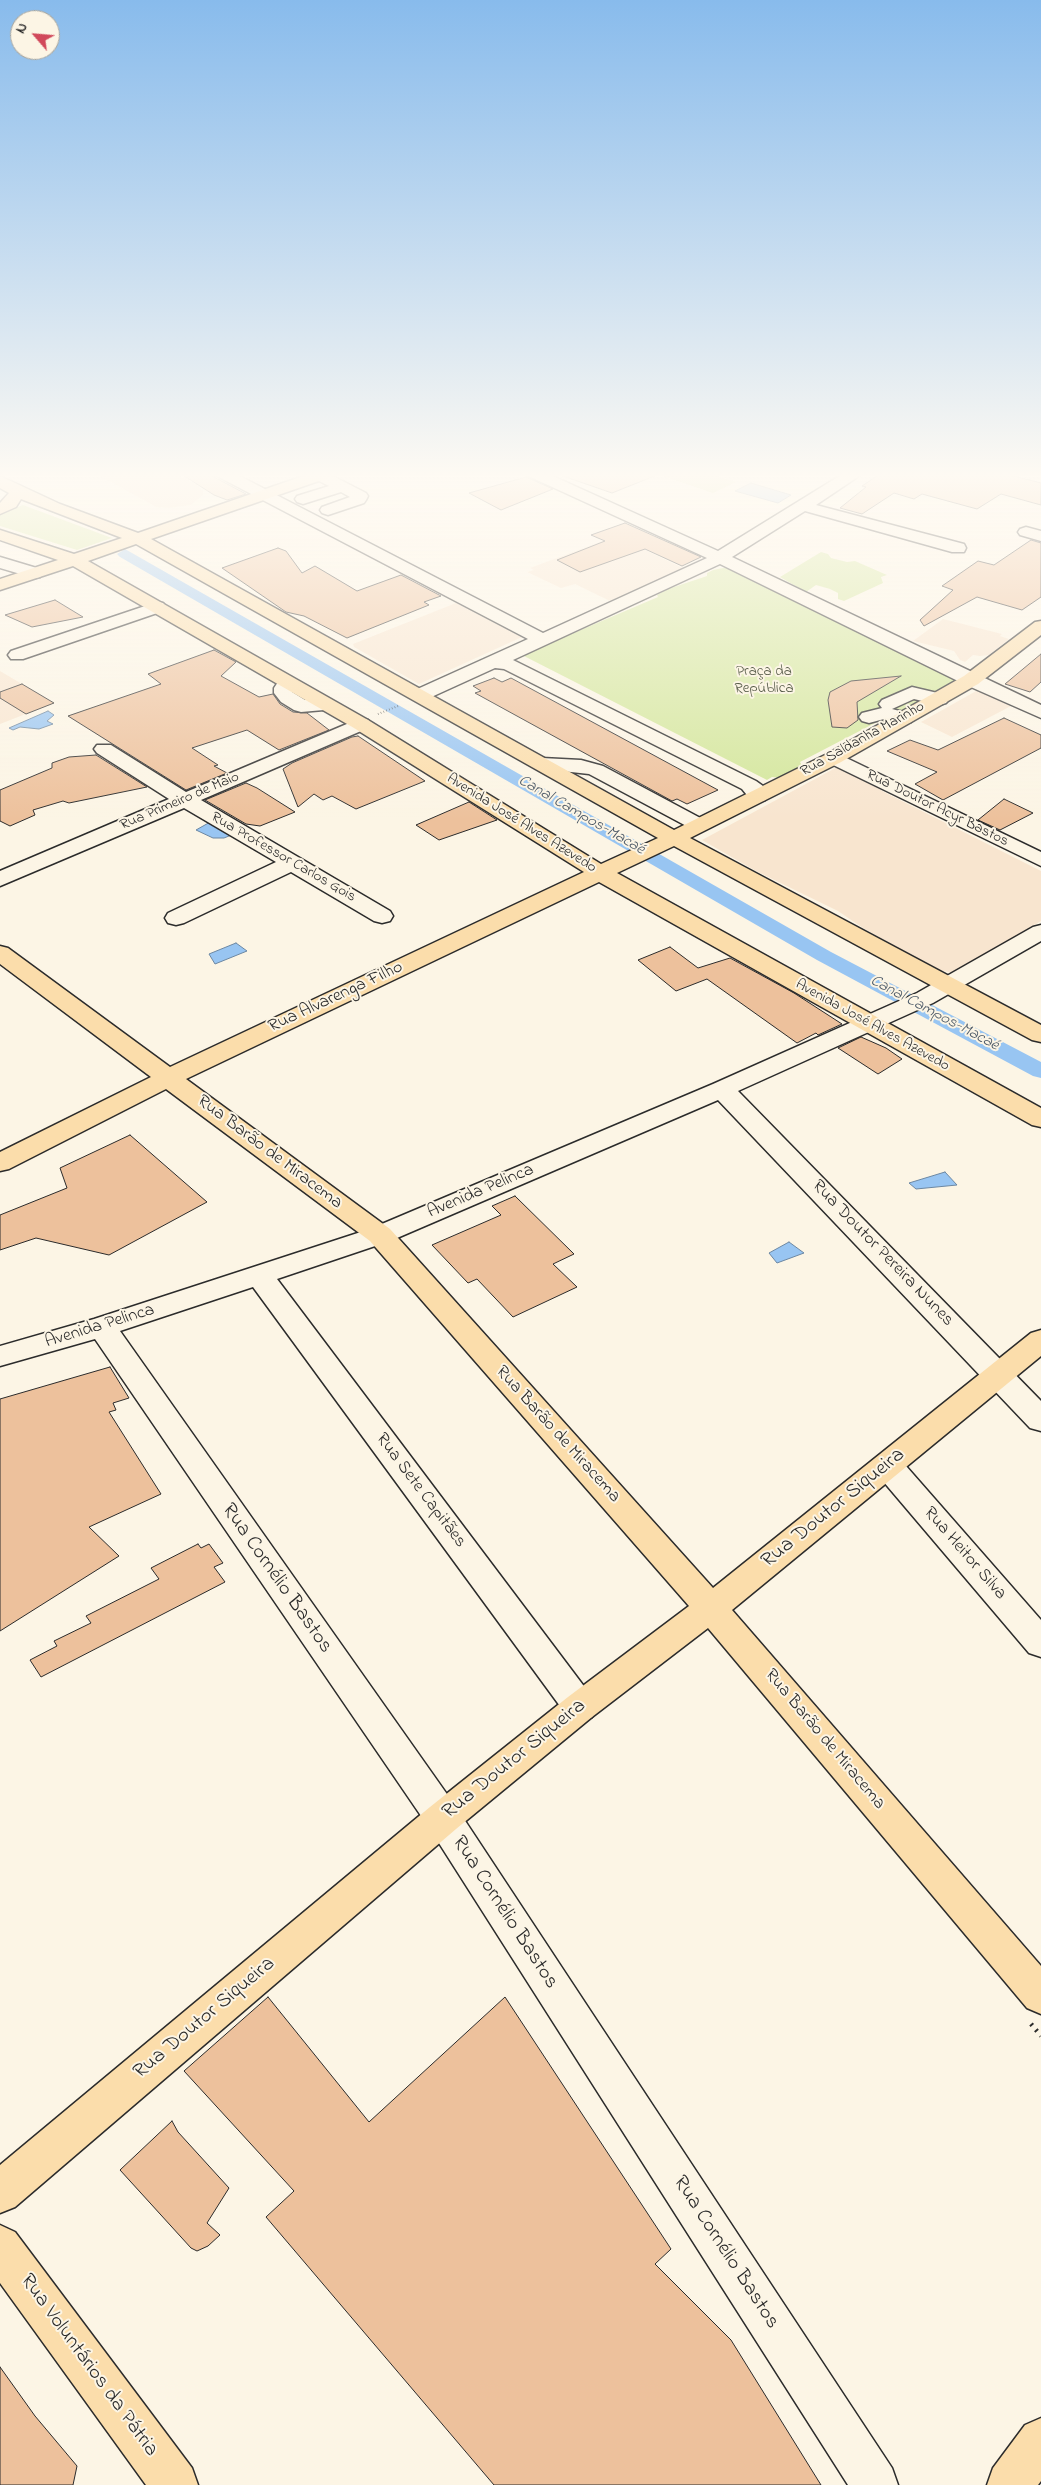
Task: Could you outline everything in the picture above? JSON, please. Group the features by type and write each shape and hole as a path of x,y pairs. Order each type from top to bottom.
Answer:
{"main road":[{"name":"Avenida José Alves Azevedo","path":"124,588 361,724 600,873 1041,1120"},
{"path":"220,588 420,694 674,838 948,987 1041,1035"},
{"name":"Rua Saldanha Marinho","path":"674,838 834,758 869,724 904,718 939,699 971,680 1041,626"},
{"name":"Rua Alvarenga Filho","path":"0,1162 168,1078 674,838"},
{"name":"Rua Barão de Miracema","path":"0,953 380,1235 711,1608 1035,2008"},
{"name":"Rua Doutor Siqueira","path":"0,2192 443,1818 580,1707 711,1608 1041,1340"},
{"name":"Rua Voluntários da Pátria","path":"0,2247 175,2485"},
{"path":"1010,2485 1041,2441"}],"street":[{"path":"443,588 543,640"},
{"path":"420,694 660,588"},
{"path":"782,588 1041,712"},
{"path":"17,655 157,607"},
{"path":"493,662 512,665 568,693 748,785 758,796"},
{"path":"889,704 912,693 939,699"},
{"name":"Rua Primeiro de Maio","path":"0,879 361,724"},
{"name":"Rua Professor Carlos Gois","path":"104,749 290,864 382,916"},
{"name":"Rua Doutor Acyr Bastos","path":"834,758 1041,860"},
{"path":"542,764 581,766 596,770 699,825"},
{"path":"176,918 290,864"},
{"name":"Avenida Pelinca","path":"0,1356 102,1327 380,1235 722,1088 925,998 948,987 1041,932"},
{"name":"Rua Doutor Pereira Nunes","path":"722,1088 1041,1420"},
{"name":"Rua Sete Capitães","path":"260,1276 580,1707"},
{"name":"Rua Cornélio Bastos","path":"102,1327 443,1818 875,2485"},
{"name":"Rua Heitor Silva","path":"888,1466 1041,1643"}],"path":[{"path":"379,713 392,708"},
{"path":"1035,2008 1041,2036"}],"shaded area":[{"path":"583,588 641,588 610,601"},
{"path":"456,603 522,637 419,684 354,647 353,644"},
{"path":"943,619 1002,634 1000,636 1009,639 989,655 973,655 965,662 960,660 954,651 913,641"},
{"path":"0,671 54,703 0,724"},
{"path":"978,690 1013,705 952,737 921,722"},
{"path":"841,765 884,792 1041,871 1041,921 953,973 935,969 863,928 838,911 756,871 702,840"}],"green space":[{"name":"Praça da República","path":"767,588 959,679 904,710 900,710 800,762 803,767 782,778 772,777 767,780 522,655 658,597 657,595 668,589"},
{"path":"799,588 812,588 806,592"},
{"path":"826,588 872,588 844,601 838,599 838,593"}],"water":[{"path":"48,711 54,715 47,721 53,724 39,729 20,727 13,730 9,728"},
{"path":"212,821 234,834 224,838 213,838 196,830"},
{"path":"236,943 247,951 215,964 209,954"},
{"path":"945,1172 957,1185 916,1189 909,1183"},
{"path":"789,1242 804,1253 777,1263 769,1253"}],"building":[{"path":"251,588 352,588 357,591 365,588 426,588 441,596 424,602 429,605 347,638 304,616 286,612"},
{"path":"947,588 1041,588 1041,597 1022,610 977,597 924,626 920,620 953,590"},
{"path":"55,600 83,617 32,627 5,615"},
{"path":"214,650 236,662 221,676 259,697 273,694 280,704 293,712 307,713 329,730 279,750 247,730 192,748 218,765 214,766 227,773 186,790 68,716 161,684 148,674"},
{"path":"1041,654 1041,682 1030,692 1005,684"},
{"path":"901,676 857,702 858,720 847,728 832,727 828,700 830,692 851,681"},
{"path":"494,678 502,682 511,678 718,790 687,804 677,799 672,801 475,693 481,691 473,686"},
{"path":"22,684 54,703 26,714 0,698 0,692"},
{"path":"1004,718 1041,735 1041,748 943,800 915,784 937,772 887,751 910,740 938,750"},
{"path":"358,736 425,781 356,809 332,796 323,800 314,794 298,807 283,769 292,763"},
{"path":"96,755 147,787 69,803 63,801 33,810 35,815 10,826 0,821 0,790 52,768 52,763 69,757"},
{"path":"246,783 295,812 260,826 246,824 205,800"},
{"path":"1004,799 1033,813 1000,830 978,820"},
{"path":"469,802 497,820 439,840 416,825"},
{"path":"670,947 698,968 730,958 794,993 842,1024 818,1035 816,1033 797,1043 707,979 676,991 638,960"},
{"path":"861,1037 886,1048 902,1059 878,1074 838,1048"},
{"path":"130,1135 207,1202 109,1255 36,1238 0,1250 0,1215 67,1188 60,1168"},
{"path":"515,1196 574,1254 553,1264 577,1287 513,1317 477,1279 468,1283 432,1245 501,1215 492,1206"},
{"path":"110,1367 129,1398 113,1403 116,1410 109,1412 161,1494 89,1527 119,1556 0,1631 0,1399"},
{"path":"198,1544 201,1548 209,1544 223,1563 214,1567 225,1582 41,1677 30,1660 57,1646 54,1641 91,1623 86,1616 159,1579 151,1568"},
{"path":"268,1997 369,2122 505,1997 671,2249 655,2264 731,2340 821,2485 494,2485 266,2217 294,2191 184,2071"},
{"path":"172,2121 178,2132 229,2188 207,2223 220,2235 208,2246 197,2251 191,2248 120,2170"},
{"path":"0,2367 35,2416 77,2466 73,2485 0,2485"}],"waterway":[{"name":"Canal Campos-Macaé","path":"184,588 824,956 1041,1071"}]}
